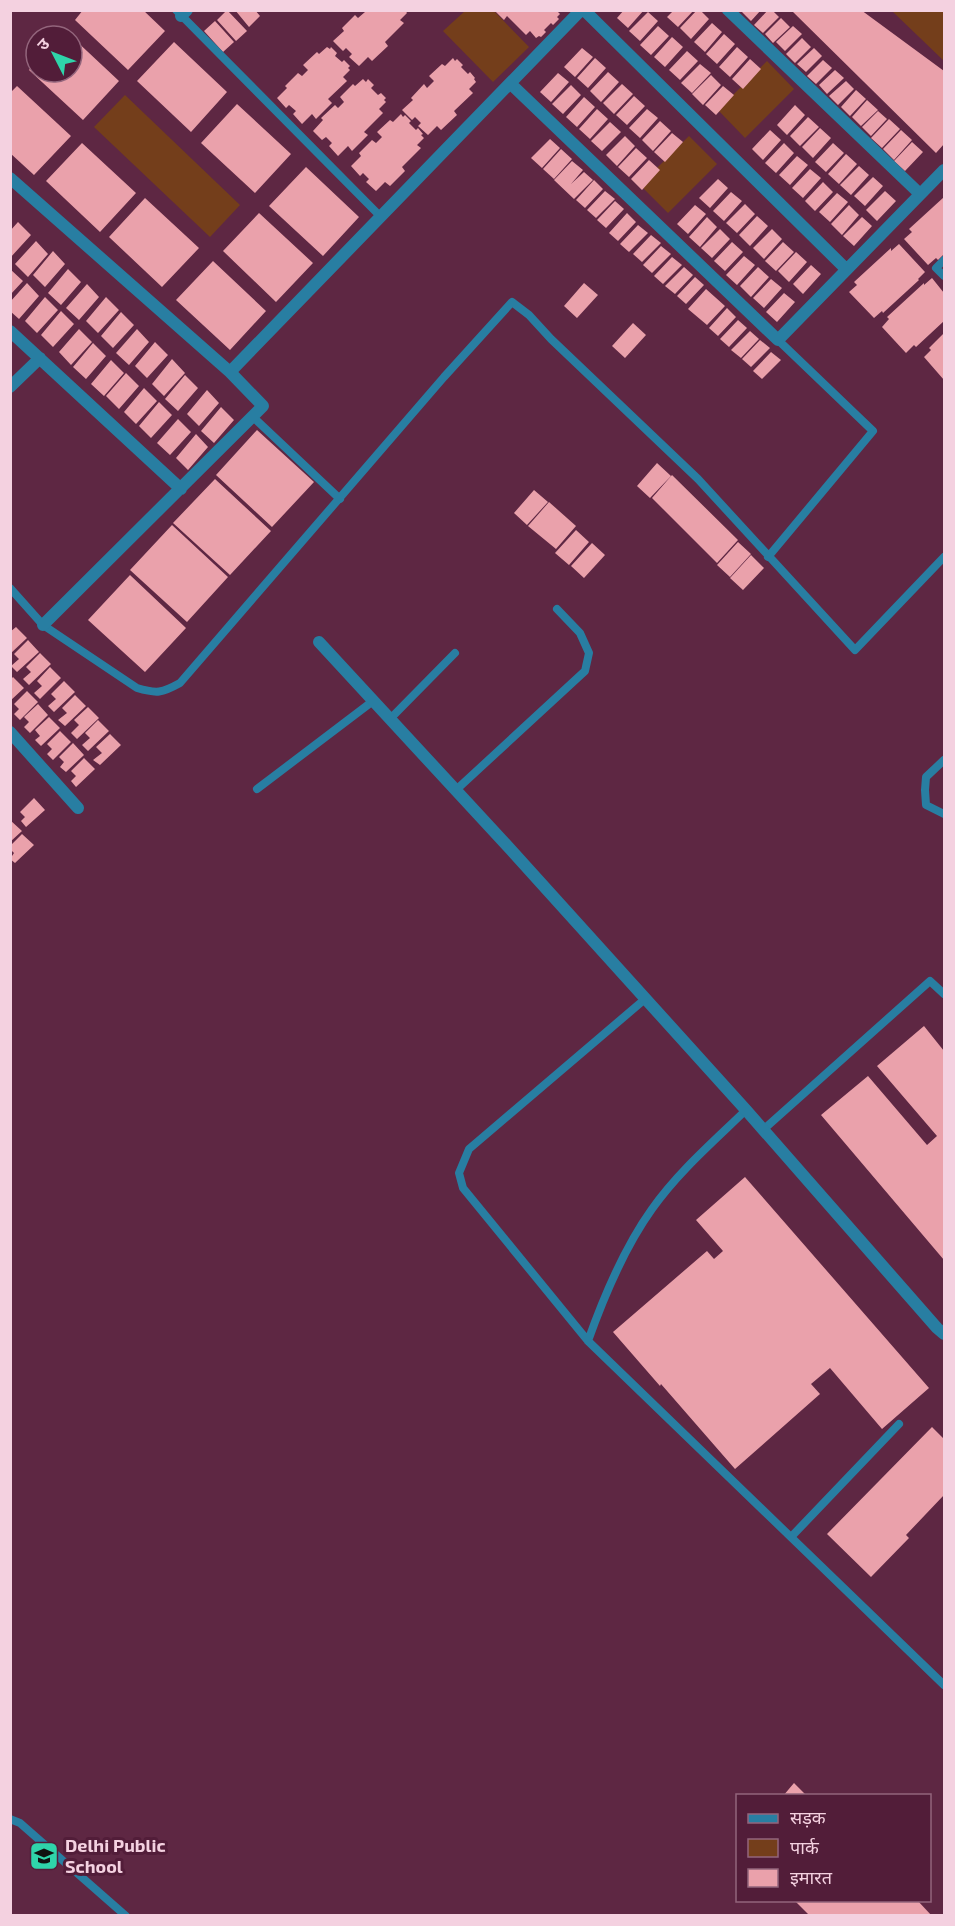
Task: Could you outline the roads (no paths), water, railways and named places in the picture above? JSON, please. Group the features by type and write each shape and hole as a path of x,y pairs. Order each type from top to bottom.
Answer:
{"street":[{"path":"230,372 582,10 846,269"},
{"path":"728,10 920,194"},
{"path":"511,84 778,340 945,170"},
{"path":"10,178 230,372 263,406 43,626"},
{"path":"10,331 181,489"},
{"path":"10,387 40,358"},
{"path":"319,642 764,1129 937,1328 945,1334"},
{"path":"10,732 78,808"}],"lane":[{"path":"181,12 380,216"},
{"path":"945,260 936,268 945,276"},
{"path":"10,588 43,626 137,688 153,693 165,691 180,683 444,377 512,302 698,478 855,650 945,557"},
{"path":"768,557 873,431 778,340"},
{"path":"253,417 340,499"},
{"path":"456,790 585,671 590,653 580,633 557,609"},
{"path":"390,719 455,653"},
{"path":"257,789 373,701"},
{"path":"945,760 926,777 925,790 926,805 945,814"},
{"path":"764,1129 930,981 945,994"},
{"path":"645,999 470,1149 459,1173 463,1188 588,1341 945,1684"},
{"path":"588,1341 605,1295 651,1210 692,1163 746,1110"},
{"path":"792,1536 899,1424"},
{"path":"10,1819 20,1823 126,1916"}],"place":[{"name":"Delhi Public School","path":"44,1856"}]}
